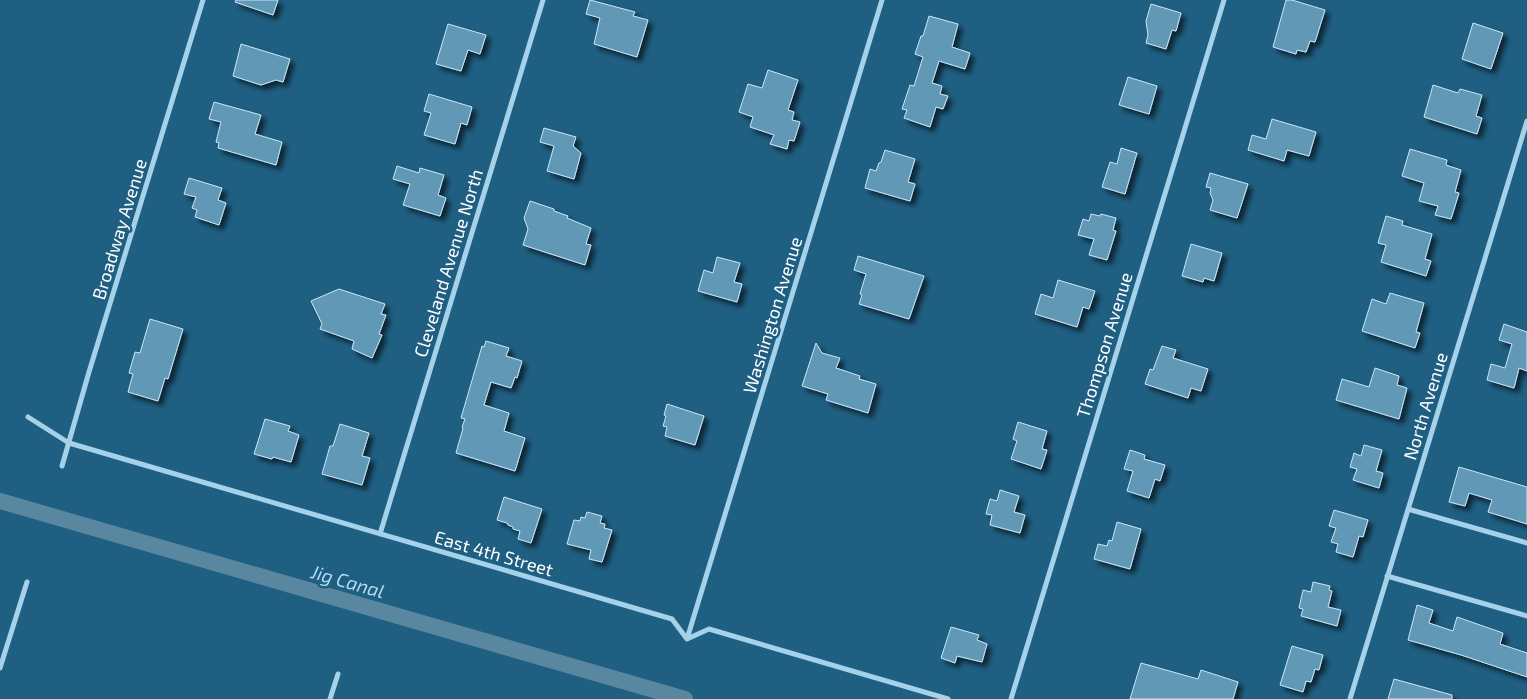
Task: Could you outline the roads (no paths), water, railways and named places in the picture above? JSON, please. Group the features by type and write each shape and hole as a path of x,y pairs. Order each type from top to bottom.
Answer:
{"street":[{"name":"Broadway Avenue","path":"62,466 203,0"},
{"name":"Cleveland Avenue North","path":"380,534 542,0"},
{"name":"Washington Avenue","path":"688,639 882,0"},
{"name":"Thompson Avenue","path":"1011,699 1224,0"},
{"name":"North Avenue","path":"1350,699 1527,121"},
{"name":"East 4th Street","path":"28,416 69,443 672,619 688,639"},
{"path":"1408,509 1527,543"},
{"path":"1387,576 1527,616"},
{"path":"0,668 27,582"},
{"path":"688,639 709,629 948,699"},
{"path":"330,699 338,674"}],"waterway":[{"name":"Jig Canal","path":"0,501 685,699"}]}
